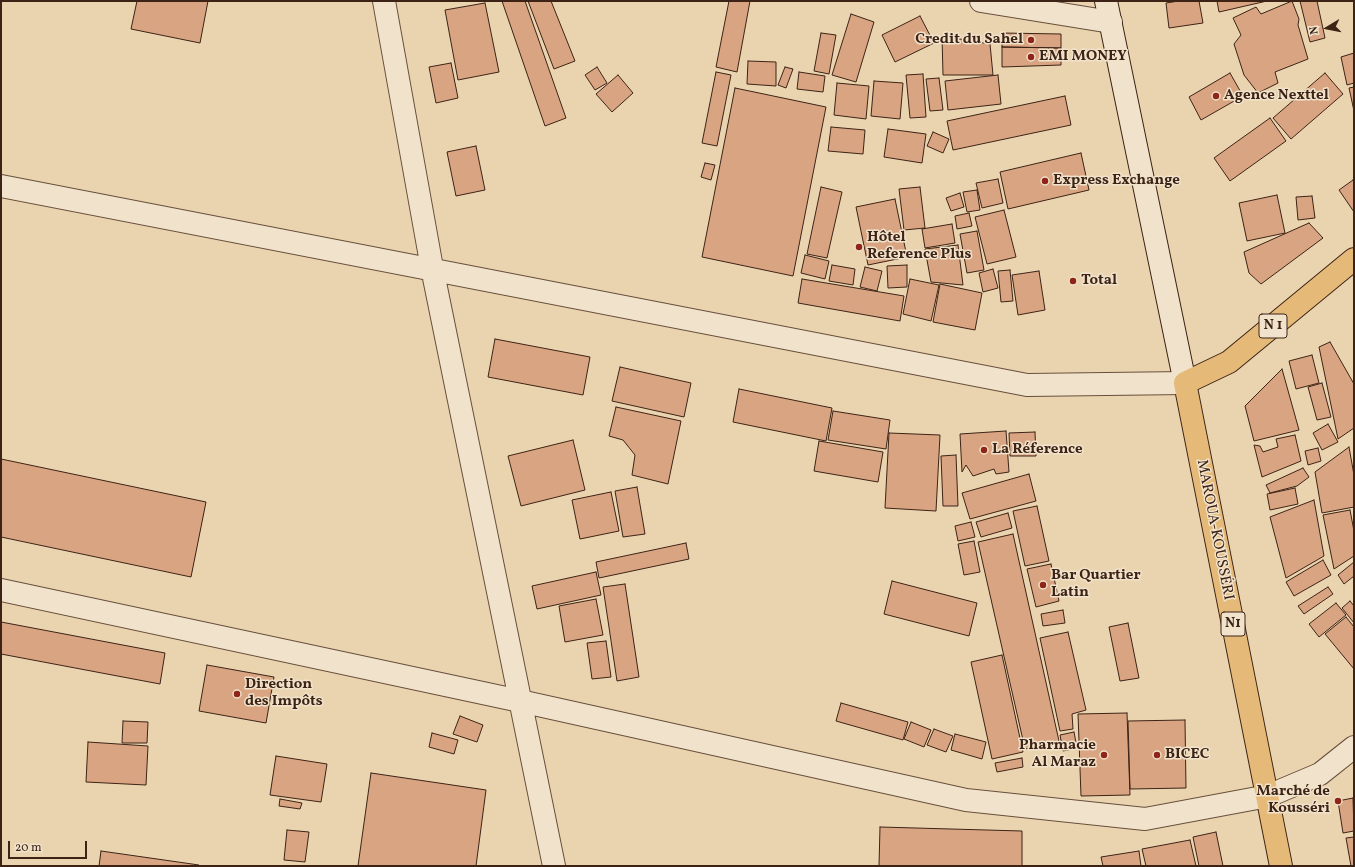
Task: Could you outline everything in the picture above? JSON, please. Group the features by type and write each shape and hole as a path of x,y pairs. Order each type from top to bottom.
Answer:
{"highway":[{"name":"N 1","path":"1185,383 1229,362 1354,259"},
{"name":"MAROUA-KOUSSÉRI","path":"1185,383 1281,866"}],"street":[{"path":"384,1 432,268 554,866"},
{"path":"981,1 1111,22"},
{"path":"1,186 432,268 1027,385 1185,383 1106,1"},
{"path":"1,590 520,701 966,800 1145,819 1268,796 1320,774 1354,747"}],"building":[{"path":"137,1 208,1 200,43 131,29"},
{"path":"502,1 525,1 566,118 545,126"},
{"path":"528,1 551,1 575,61 554,69"},
{"path":"729,1 750,1 737,72 716,67"},
{"path":"1179,1 1199,1 1203,23 1169,28 1166,3"},
{"path":"1217,1 1267,1 1219,12"},
{"path":"1292,1 1299,19 1298,25 1308,59 1275,72 1278,83 1258,93 1244,75 1234,44 1241,35 1233,18 1256,7 1261,14"},
{"path":"1300,1 1317,1 1325,38 1310,42"},
{"path":"485,3 499,72 458,80 445,10"},
{"path":"851,14 874,22 856,82 832,75"},
{"path":"920,16 934,43 895,62 882,35"},
{"path":"821,33 836,35 829,74 814,71"},
{"name":"Credit du Sahel","path":"1002,33 1061,34 1061,48 1002,47"},
{"path":"942,36 990,44 993,75 943,75"},
{"name":"EMI MONEY","path":"1002,47 1061,48 1061,65 1002,67"},
{"path":"1354,53 1354,83 1347,85 1341,57"},
{"path":"748,61 776,62 776,86 747,84"},
{"path":"451,63 458,98 436,103 429,67"},
{"path":"597,67 607,83 595,90 585,75"},
{"path":"785,67 793,69 786,88 778,85"},
{"path":"716,72 731,75 717,146 702,143"},
{"path":"799,72 825,76 823,92 797,89"},
{"name":"Agence Nexttel","path":"1230,73 1243,96 1201,120 1189,97"},
{"path":"1325,73 1343,94 1291,139 1273,118"},
{"path":"923,74 926,117 910,118 906,75"},
{"path":"618,75 633,93 612,112 596,94"},
{"path":"998,75 1001,104 948,110 945,81"},
{"path":"939,78 943,110 930,111 926,79"},
{"path":"874,81 903,83 900,119 871,116"},
{"path":"837,83 869,86 866,119 834,115"},
{"path":"1354,87 1354,111 1349,88"},
{"path":"735,88 826,107 793,276 702,257"},
{"path":"1065,96 1071,125 953,150 947,121"},
{"path":"1270,118 1286,141 1230,181 1214,158"},
{"path":"831,127 865,130 863,154 828,151"},
{"path":"888,129 926,134 922,163 884,157"},
{"path":"933,132 949,139 943,153 927,146"},
{"path":"476,146 485,190 456,196 447,152"},
{"name":"Express Exchange","path":"1081,153 1089,190 1008,209 1000,172"},
{"path":"705,163 715,165 711,180 701,177"},
{"path":"998,179 1003,203 982,208 976,183"},
{"path":"1353,180 1354,182 1354,212 1339,190"},
{"path":"821,187 842,192 827,258 807,254"},
{"path":"920,187 925,228 904,230 899,189"},
{"path":"977,190 980,210 967,212 963,192"},
{"path":"960,193 964,207 951,211 946,198"},
{"path":"1277,195 1285,233 1247,241 1239,203"},
{"path":"1312,196 1315,218 1298,220 1296,197"},
{"path":"895,199 907,257 868,265 856,207"},
{"path":"1004,210 1016,257 987,264 975,217"},
{"path":"969,213 972,226 957,229 955,216"},
{"path":"1309,223 1323,238 1261,284 1249,273 1244,252"},
{"path":"952,224 955,243 925,248 922,229"},
{"path":"977,231 984,270 967,273 960,234"},
{"path":"958,245 963,285 931,282 925,249"},
{"path":"805,255 829,261 825,279 801,273"},
{"path":"832,265 855,269 853,285 829,281"},
{"path":"907,265 907,287 888,288 887,266"},
{"path":"865,267 882,271 877,291 860,287"},
{"path":"993,269 998,288 983,292 979,273"},
{"path":"1010,270 1013,301 1001,302 998,271"},
{"path":"1039,271 1045,310 1018,315 1012,275"},
{"path":"802,279 904,296 900,321 798,303"},
{"path":"910,279 939,285 931,321 903,314"},
{"path":"940,284 982,293 975,330 933,322"},
{"path":"495,339 590,357 583,395 488,377"},
{"path":"1330,342 1354,384 1354,428 1338,439 1319,347"},
{"path":"1312,355 1319,383 1296,389 1289,361"},
{"path":"620,367 691,383 684,417 612,401"},
{"path":"1282,369 1299,430 1254,441 1245,406"},
{"path":"1322,383 1331,417 1317,420 1308,387"},
{"path":"739,389 832,408 826,441 733,422"},
{"path":"616,407 681,421 668,484 632,475 635,455 623,440 609,436"},
{"path":"833,411 890,420 886,449 828,440"},
{"path":"1328,424 1338,442 1322,450 1313,433"},
{"name":"La Réference","path":"1006,431 1009,472 996,474 994,469 973,476 966,465 962,472 960,434"},
{"path":"1035,432 1036,456 1010,456 1009,433"},
{"path":"889,433 940,435 936,511 885,508"},
{"path":"1295,435 1301,461 1262,477 1254,445 1260,446 1263,452 1278,447 1276,439"},
{"path":"573,440 585,490 521,506 508,456"},
{"path":"819,441 883,452 878,482 814,471"},
{"path":"1349,447 1354,475 1354,507 1322,513 1315,472"},
{"path":"1318,448 1321,461 1308,465 1305,451"},
{"path":"956,455 958,506 943,506 941,456"},
{"path":"1,459 206,502 191,577 1,537"},
{"path":"1303,468 1309,477 1297,486 1270,493 1266,485"},
{"path":"1029,474 1036,501 970,519 962,493"},
{"path":"637,487 645,534 623,537 615,491"},
{"path":"1295,488 1298,504 1270,510 1267,494"},
{"path":"611,492 619,531 580,539 572,500"},
{"path":"1314,500 1324,556 1286,578 1270,517"},
{"path":"1037,506 1049,561 1025,566 1013,511"},
{"path":"1350,510 1354,531 1354,556 1334,569 1323,515"},
{"path":"1008,513 1012,528 981,537 976,522"},
{"path":"971,522 975,537 958,541 955,526"},
{"path":"1013,534 1059,741 1025,749 978,542"},
{"path":"974,541 980,572 964,575 958,544"},
{"path":"686,543 689,559 599,578 596,562"},
{"path":"1323,560 1331,575 1294,596 1286,582"},
{"path":"1354,562 1354,576 1344,584 1338,575"},
{"name":"Bar Quartier Latin","path":"1051,564 1059,601 1036,607 1027,569"},
{"path":"596,572 601,595 537,609 532,586"},
{"path":"892,581 977,603 969,636 884,614"},
{"path":"625,584 639,677 617,681 603,587"},
{"path":"1328,587 1333,594 1304,614 1298,606"},
{"path":"596,599 603,635 565,642 559,606"},
{"path":"1350,601 1354,606 1354,623 1342,608"},
{"path":"1336,603 1346,615 1319,637 1309,624"},
{"path":"1063,610 1065,623 1043,626 1041,614"},
{"path":"1346,617 1354,627 1354,669 1325,634"},
{"path":"1,622 165,653 160,684 1,654"},
{"path":"1128,623 1139,678 1120,681 1109,627"},
{"path":"1068,632 1086,710 1072,714 1073,729 1060,731 1040,638"},
{"path":"606,641 611,677 592,679 587,643"},
{"path":"1002,655 1023,752 992,759 971,662"},
{"name":"Direction des Impôts","path":"207,665 274,677 266,723 199,711"},
{"path":"841,703 908,722 903,740 836,721"},
{"name":"Pharmacie Al Maraz","path":"1127,713 1130,795 1081,796 1078,714"},
{"path":"460,716 483,725 477,742 453,734"},
{"name":"BICEC","path":"1185,720 1186,788 1130,789 1128,721"},
{"path":"123,721 148,722 147,743 122,743"},
{"path":"911,722 931,730 924,747 904,739"},
{"path":"934,729 953,736 946,752 927,745"},
{"path":"1074,732 1077,748 1063,751 1060,735"},
{"path":"432,733 458,740 454,754 429,747"},
{"path":"955,734 986,742 982,759 951,750"},
{"path":"88,742 148,746 146,785 86,782"},
{"path":"276,756 327,764 321,802 270,795"},
{"path":"1022,758 1023,767 997,772 995,763"},
{"path":"371,773 486,790 476,866 358,866"},
{"path":"1353,798 1354,831 1343,833 1338,801"},
{"path":"280,799 302,803 300,809 279,806"},
{"path":"880,827 1022,831 1022,866 879,866"},
{"path":"287,830 309,832 305,862 284,860"},
{"path":"1216,832 1223,866 1199,866 1193,837"},
{"path":"1354,837 1354,866 1351,866 1346,838"},
{"path":"1190,840 1196,866 1146,866 1142,849"},
{"path":"101,851 199,865 199,866 99,866"},
{"path":"1139,851 1141,866 1103,866 1101,857"}],"place":[{"name":"Credit du Sahel","path":"1031,40"},
{"name":"EMI MONEY","path":"1031,57"},
{"name":"Agence Nexttel","path":"1216,96"},
{"name":"Express Exchange","path":"1045,181"},
{"name":"Hôtel Reference Plus","path":"859,247"},
{"name":"Total","path":"1073,281"},
{"name":"La Réference","path":"984,450"},
{"name":"Bar Quartier Latin","path":"1043,585"},
{"name":"Direction des Impôts","path":"237,694"},
{"name":"Pharmacie Al Maraz","path":"1104,755"},
{"name":"BICEC","path":"1157,755"},
{"name":"Marché de Kousséri","path":"1338,801"}]}
